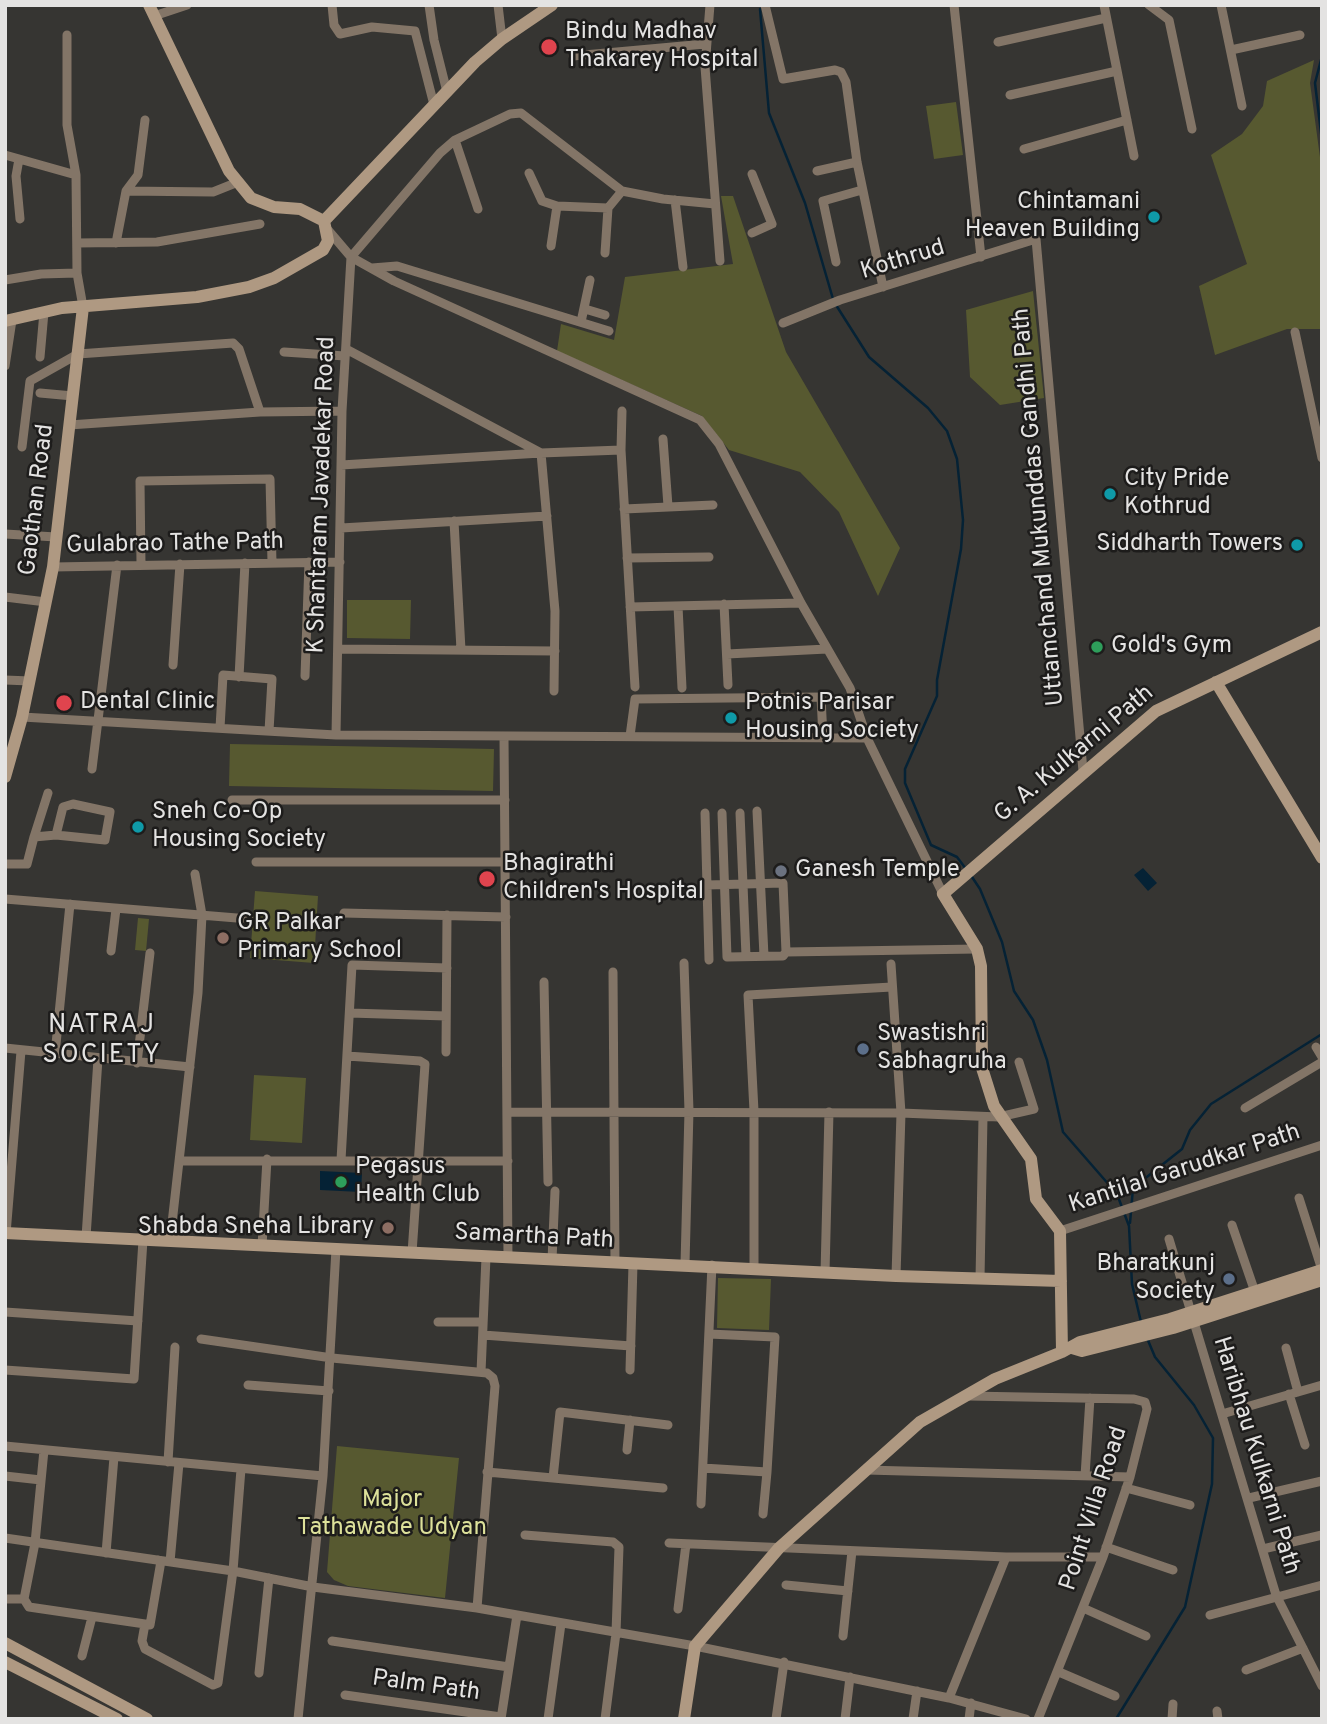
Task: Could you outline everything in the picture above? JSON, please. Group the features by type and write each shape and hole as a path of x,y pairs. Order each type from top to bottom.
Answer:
{"street":[{"path":"187,5 151,10 229,171 251,198 274,207 300,209 326,226 351,257 700,420 719,444 801,603 850,688 867,738 943,894 977,950 981,967 982,1068 999,1116 1031,1158 1037,1199 1060,1231 1067,1350"},
{"path":"332,5 334,25 340,34 372,27 415,32 434,105"},
{"path":"429,5 434,40 447,92"},
{"path":"498,5 502,38"},
{"path":"5,366 8,320 44,312 197,297 249,287 274,278 323,250 328,241 326,226 434,105 502,38 552,5"},
{"path":"710,5 705,44 720,261"},
{"path":"765,5 783,79 835,69 841,72 846,82 862,190 883,287"},
{"path":"954,5 981,257"},
{"path":"1104,5 1134,156"},
{"path":"1149,5 1169,20 1192,129"},
{"path":"1221,5 1242,106"},
{"path":"998,42 1107,18"},
{"path":"67,35 67,125 76,175 77,273 83,307"},
{"path":"1231,50 1300,35"},
{"path":"573,56 705,44"},
{"path":"1010,95 1117,71"},
{"path":"351,257 440,153 455,140 510,114 521,113 622,191 675,201 715,204"},
{"path":"116,243 126,191 138,175 145,120"},
{"path":"1024,149 1127,120"},
{"path":"455,140 478,209"},
{"path":"5,155 76,175"},
{"path":"19,159 16,176 20,219"},
{"path":"817,171 857,162"},
{"path":"529,173 542,201 556,206 608,208"},
{"path":"752,174 772,224 752,233"},
{"path":"126,191 213,192 238,183"},
{"path":"836,262 823,201 862,190"},
{"path":"605,253 608,208 622,191"},
{"path":"675,201 683,267"},
{"path":"551,246 556,206"},
{"path":"77,243 157,242 260,224"},
{"name":"Kothrud","path":"783,323 840,300 1036,239"},
{"name":"Uttamchand Mukunddas Gandhi Path","path":"1036,239 1083,771"},
{"name":"K Shantaram Javadekar Road","path":"336,734 342,411 351,257"},
{"path":"371,268 397,266 609,331"},
{"path":"5,280 41,274 77,273"},
{"path":"581,323 590,280"},
{"name":"Gaothan Road","path":"5,777 22,717 52,567 83,307"},
{"path":"584,309 605,314"},
{"path":"40,357 44,312"},
{"path":"1295,332 1322,458"},
{"path":"22,447 30,381 78,354 233,343 239,349 260,412"},
{"path":"284,352 345,352 541,453"},
{"path":"40,393 73,396"},
{"path":"69,425 260,412 342,411"},
{"path":"622,411 621,450 635,687"},
{"path":"663,439 668,506"},
{"path":"341,466 621,450"},
{"path":"541,453 555,611 554,691"},
{"path":"141,565 141,481 270,479 272,563"},
{"path":"624,509 713,505"},
{"path":"341,528 547,516"},
{"path":"454,521 461,650"},
{"path":"5,534 56,537"},
{"path":"627,558 709,557"},
{"path":"305,676 309,562"},
{"name":"Gulabrao Tathe Path","path":"52,567 340,562"},
{"path":"173,665 180,564"},
{"path":"239,677 245,564"},
{"path":"92,769 117,565"},
{"path":"5,597 46,602"},
{"path":"630,607 801,603"},
{"path":"724,604 728,685"},
{"path":"678,606 682,688"},
{"name":"G. A. Kulkarni Path","path":"943,894 1156,711 1321,636"},
{"path":"338,649 555,651"},
{"path":"727,654 827,649"},
{"path":"220,728 223,675 272,679 269,731"},
{"path":"5,680 30,681"},
{"path":"1216,682 1322,858"},
{"path":"630,736 635,699 807,697 823,699 823,737"},
{"path":"22,717 336,734 867,738"},
{"path":"505,736 508,1258"},
{"path":"5,864 27,864 48,793"},
{"path":"232,800 505,800"},
{"path":"34,837 56,835 105,840 110,812 73,804 63,807 56,835"},
{"path":"757,811 764,956"},
{"path":"722,813 727,957 783,956 786,952 977,950"},
{"path":"740,813 746,956"},
{"path":"705,814 709,960"},
{"path":"256,862 505,862"},
{"path":"170,1241 198,993 202,915 195,874"},
{"path":"707,886 783,883 786,952"},
{"path":"5,899 249,919"},
{"path":"55,1054 70,904"},
{"path":"111,951 116,909"},
{"path":"344,913 506,917"},
{"path":"446,1052 447,915"},
{"path":"137,1063 150,953"},
{"path":"684,963 689,1111 685,1265"},
{"path":"891,964 901,1113 897,1276"},
{"path":"341,1160 352,965 447,968"},
{"path":"613,972 615,1263"},
{"path":"544,982 548,1182"},
{"path":"754,1268 754,1111 748,995 892,987"},
{"path":"350,1013 446,1016"},
{"path":"1245,1108 1322,1059 1316,1047"},
{"path":"5,1048 190,1067"},
{"path":"5,1234 21,1051"},
{"path":"347,1056 424,1062 420,1160 412,1253"},
{"path":"86,1237 98,1059"},
{"path":"507,1112 754,1111 999,1116 1034,1109 1019,1062"},
{"path":"825,1273 829,1112"},
{"path":"980,1279 983,1117"},
{"name":"Kantilal Garudkar Path","path":"1060,1231 1322,1145"},
{"path":"262,1246 267,1159"},
{"path":"178,1161 508,1161"},
{"path":"552,1260 555,1192"},
{"path":"1193,1317 1255,1292 1322,1270 1298,1198"},
{"path":"1232,1225 1255,1292"},
{"name":"Samartha Path","path":"5,1234 633,1264 712,1265 825,1273 1061,1281"},
{"name":"Haribhau Kulkarni Path","path":"1169,1239 1276,1595 1322,1686"},
{"path":"5,1370 134,1379 143,1240"},
{"path":"298,1719 323,1476 336,1249"},
{"path":"481,1372 486,1256"},
{"path":"630,1370 633,1264"},
{"path":"701,1504 712,1265"},
{"path":"684,1719 695,1646 779,1548 920,1422 1016,1369 1067,1350 1082,1351 1116,1338 1322,1280"},
{"path":"5,1312 138,1321"},
{"path":"438,1322 483,1322"},
{"path":"709,1334 775,1337 763,1514"},
{"path":"483,1335 631,1346"},
{"path":"201,1339 331,1358 481,1372 493,1378 495,1386 477,1608"},
{"path":"168,1462 175,1347"},
{"path":"1286,1348 1305,1445"},
{"path":"248,1385 329,1391"},
{"path":"1222,1414 1322,1385"},
{"name":"Point Villa Road","path":"963,1396 1134,1399 1145,1402 1147,1409 1130,1477 1104,1552 1059,1672 1038,1719"},
{"path":"1085,1476 1090,1398"},
{"path":"553,1478 560,1412 668,1425"},
{"path":"627,1450 629,1420"},
{"path":"5,1446 323,1476"},
{"path":"44,1450 35,1543 24,1599 29,1607 150,1625 162,1561 156,1560"},
{"path":"106,1553 114,1457"},
{"path":"170,1562 179,1463"},
{"path":"703,1468 767,1472"},
{"path":"145,1624 142,1641 145,1649 213,1685 218,1683 233,1571 241,1469"},
{"path":"864,1470 1130,1477"},
{"path":"487,1472 663,1488"},
{"path":"5,1476 41,1480"},
{"path":"1249,1498 1322,1481"},
{"path":"1126,1488 1190,1505"},
{"path":"525,1535 613,1542 619,1547 616,1633 605,1719"},
{"path":"1264,1549 1322,1535"},
{"path":"5,1538 233,1571 313,1587 477,1608 695,1646 917,1691 1026,1719"},
{"path":"669,1543 1006,1557 1104,1552 1173,1570"},
{"path":"678,1609 686,1544"},
{"path":"843,1636 852,1551"},
{"path":"949,1699 1006,1557"},
{"path":"259,1673 269,1578"},
{"path":"786,1585 848,1591"},
{"path":"1210,1615 1276,1595 1322,1585"},
{"path":"5,1598 24,1599"},
{"path":"1083,1608 1146,1636"},
{"path":"501,1718 517,1615"},
{"path":"82,1656 92,1617"},
{"path":"548,1719 561,1623"},
{"path":"332,1641 509,1667"},
{"path":"5,1643 147,1719"},
{"path":"1246,1670 1303,1648"},
{"path":"5,1662 117,1719"},
{"path":"776,1719 784,1662"},
{"path":"1059,1672 1115,1696"},
{"path":"845,1719 850,1677"},
{"path":"913,1719 917,1691"},
{"name":"Palm Path","path":"345,1695 501,1718"},
{"path":"969,1719 971,1703"},
{"path":"1172,1719 1173,1704"}],"green space":[{"path":"1314,60 1310,83 1322,172 1322,329 1287,329 1215,355 1199,286 1247,264 1211,155 1242,134 1263,106 1267,81"},
{"path":"956,102 963,155 934,159 926,106"},
{"path":"721,196 733,196 786,352 900,548 878,596 839,512 800,472 729,450 702,416 557,351 561,324 614,340 625,277 733,264"},
{"path":"1033,291 1044,398 1000,405 970,377 966,310"},
{"path":"347,600 411,600 410,639 347,638"},
{"path":"230,744 494,749 493,791 229,786"},
{"path":"255,891 318,896 314,963 250,958"},
{"path":"138,918 149,919 146,951 135,950"},
{"path":"254,1075 306,1078 302,1143 250,1140"},
{"path":"718,1278 771,1279 769,1330 717,1328"},
{"name":"Major Tathawade Udyan","path":"337,1446 459,1458 445,1598 348,1586 334,1580 327,1572"}],"water":[{"path":"1143,868 1157,883 1148,891 1134,875"},
{"name":"Pegasus Health Club","path":"320,1171 362,1173 361,1192 320,1190"}],"waterway":[{"path":"760,9 769,113 805,203 833,299"},
{"path":"1322,56 1315,83 1322,141"},
{"path":"836,305 869,357 928,408 947,431 957,459 963,520 961,549 937,680 937,696 905,769 905,783 931,845 957,857 966,869"},
{"path":"970,874 980,889 1002,942 1014,991 1033,1020 1047,1060 1063,1132 1117,1194 1129,1226 1132,1284 1141,1322"},
{"path":"1130,1223 1133,1188 1182,1149 1190,1130 1211,1104 1322,1034"},
{"path":"1116,1719 1185,1607 1212,1484 1213,1438 1194,1405 1155,1357 1147,1338"}],"place":[{"name":"Bindu Madhav Thakarey Hospital","path":"549,47"},
{"name":"Chintamani Heaven Building","path":"1154,217"},
{"name":"City Pride Kothrud","path":"1110,494"},
{"name":"Siddharth Towers","path":"1297,545"},
{"name":"Gold's Gym","path":"1097,647"},
{"name":"Dental Clinic","path":"64,703"},
{"name":"Potnis Parisar Housing Society","path":"731,718"},
{"name":"Sneh Co-Op Housing Society","path":"138,827"},
{"name":"Ganesh Temple","path":"781,871"},
{"name":"Bhagirathi Children's Hospital","path":"487,879"},
{"name":"GR Palkar Primary School","path":"223,938"},
{"name":"Swastishri Sabhagruha","path":"863,1049"},
{"name":"Pegasus Health Club","path":"341,1182"},
{"name":"Shabda Sneha Library","path":"388,1228"},
{"name":"Bharatkunj Society","path":"1229,1279"}],"district":[{"name":"NATRAJ SOCIETY","path":"102,1042"}]}
